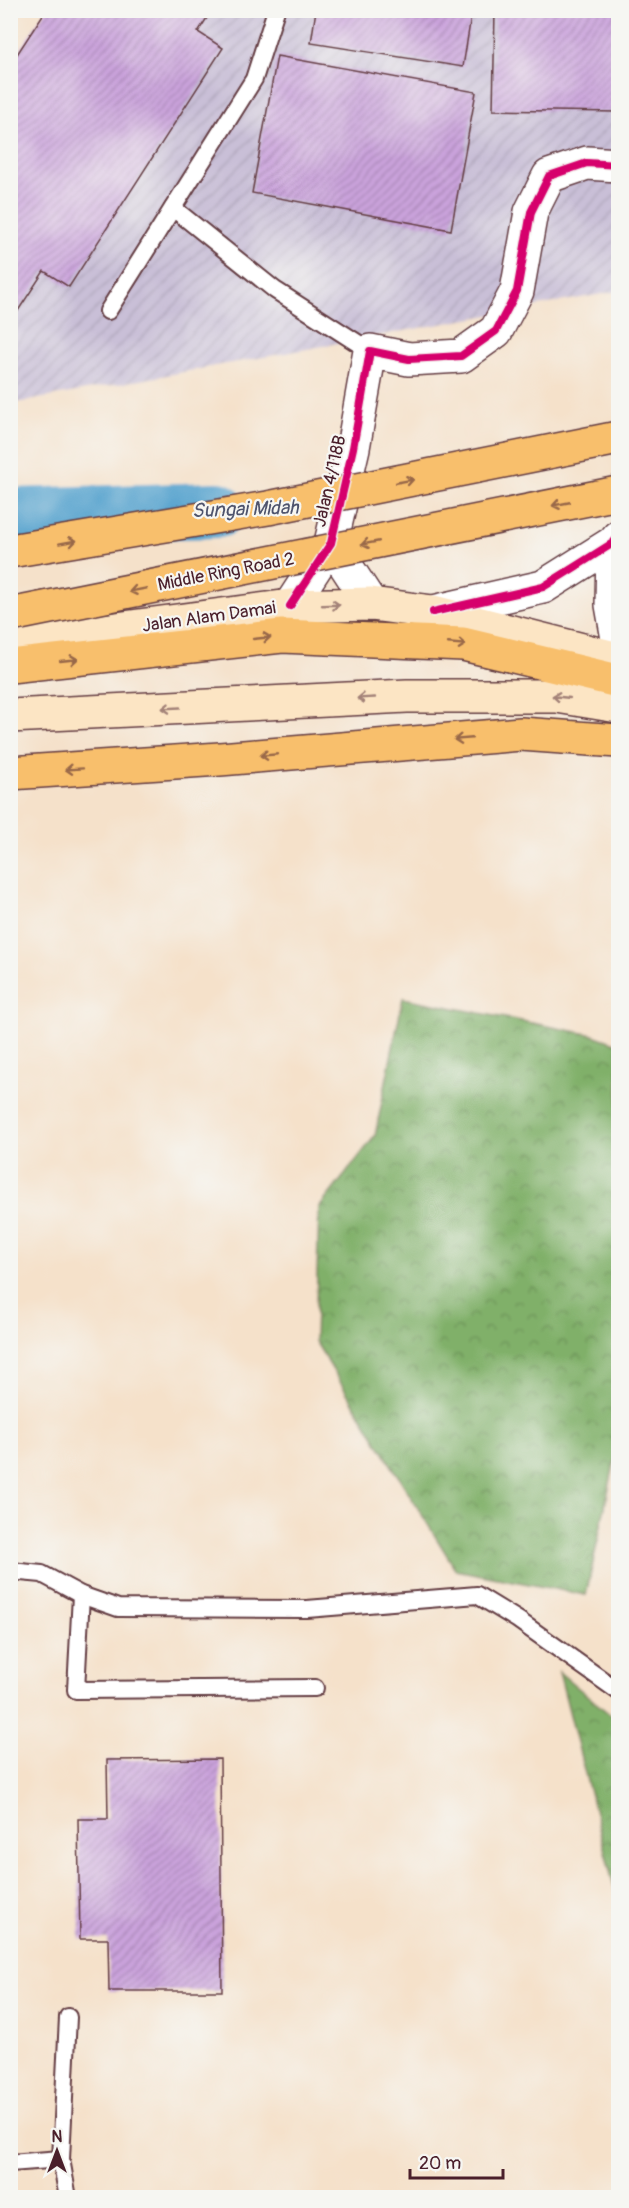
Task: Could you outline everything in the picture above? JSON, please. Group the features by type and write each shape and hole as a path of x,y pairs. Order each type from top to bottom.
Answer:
{"highway":[{"path":"10,551 268,508 618,438"},
{"name":"Middle Ring Road 2","path":"10,615 618,493"},
{"path":"10,666 282,636 463,644 618,681"},
{"path":"10,773 220,759 521,734 618,741"}],"main road":[{"name":"Jalan Alam Damai","path":"10,643 290,606 371,604 433,612 618,659"},
{"path":"10,716 407,696 557,696 618,706"}],"street":[{"path":"370,351 409,359 461,356 496,331 517,291 531,212 549,176 587,163 618,165"},
{"name":"Jalan 4/118B","path":"290,606 331,543 353,448 370,351"},
{"path":"433,612 543,587 616,540"},
{"path":"616,540 612,605 618,639"},
{"name":"Jalan 4/118B","path":"331,543 371,604"}],"lane":[{"path":"108,311 254,80 276,10"},
{"path":"173,208 275,290 370,351"},
{"path":"10,1571 42,1574 81,1595 118,1608 307,1610 477,1595 518,1620 618,1691"},
{"path":"81,1595 76,1690 315,1688"},
{"path":"68,2017 61,2159 68,2198"},
{"path":"10,2163 61,2159"}],"shaded area":[{"path":"57,11 618,11 618,291 11,404 11,89"}],"green space":[{"path":"403,998 593,1035 618,1044 618,1446 586,1595 456,1570 315,1341 319,1208 375,1136"},
{"path":"559,1672 618,1721 618,1902"}],"building":[{"path":"46,10 212,10 198,32 223,48 69,287 44,271 10,323 10,65"},
{"path":"316,10 472,10 463,67 311,43"},
{"path":"495,10 618,10 618,112 493,110"},
{"path":"277,56 476,92 451,230 252,193"},
{"path":"10,1635 13,1635 13,1691 10,1691"},
{"path":"220,1759 222,1991 109,1991 108,1939 80,1939 78,1819 108,1819 107,1760"}],"waterway":[{"name":"Sungai Midah","path":"10,516 218,510"}],"cycle path":[{"path":"290,606 331,543 353,448 370,351 409,359 461,356 496,331 517,291 531,212 549,176 587,163 618,165"},
{"path":"433,612 543,587 613,543 618,537"}]}
